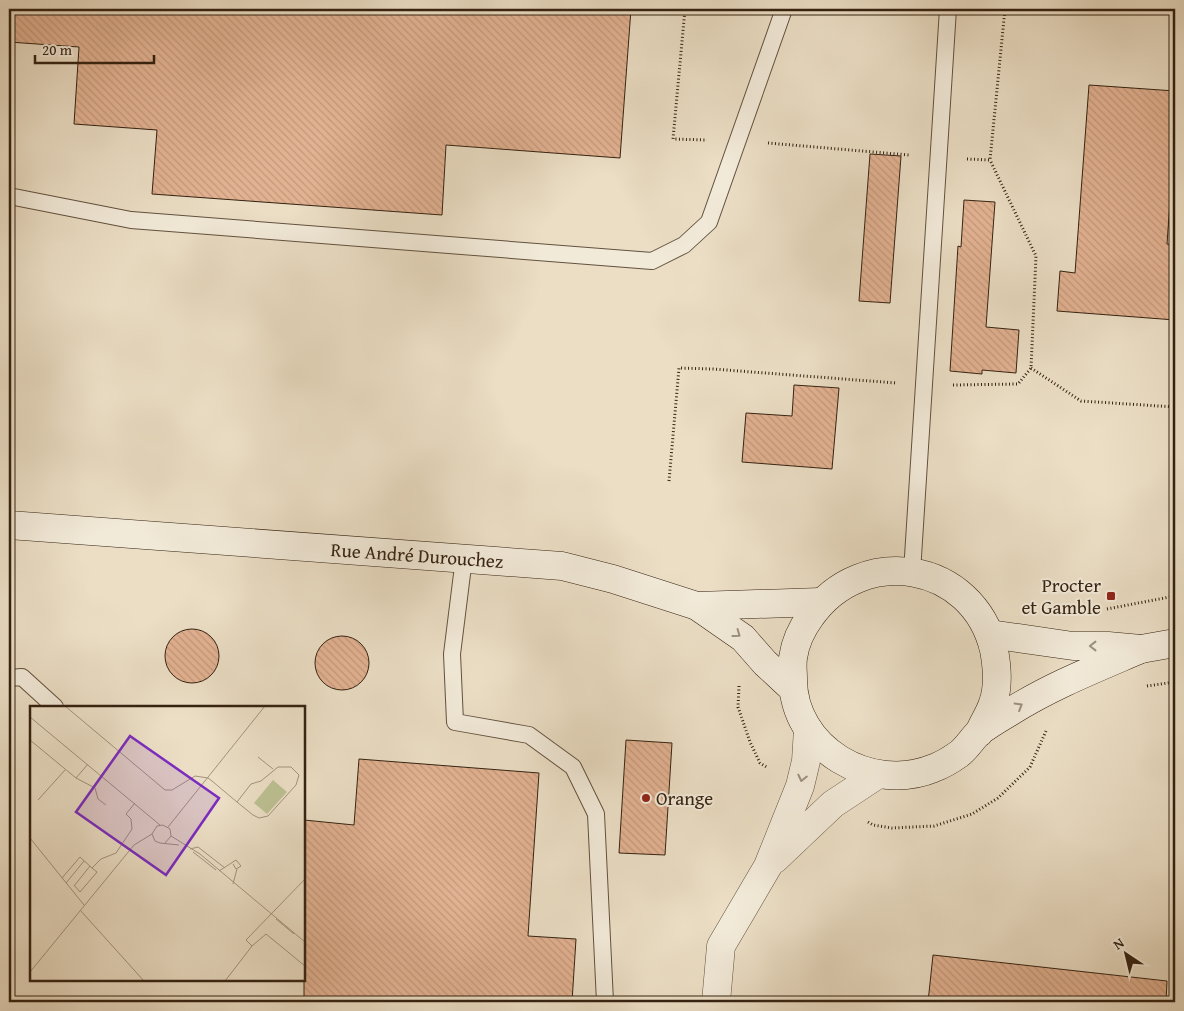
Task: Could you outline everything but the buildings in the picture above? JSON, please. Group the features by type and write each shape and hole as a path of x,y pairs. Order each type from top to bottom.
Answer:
{"main road":[{"name":"Rue André Durouchez","path":"9,525 562,566 613,579 697,606 820,602"},
{"path":"979,733 994,702 998,668 990,634 977,612 959,593 937,579 912,572 878,572 847,582 820,602 802,628 793,658 793,689 799,710 808,729 826,750 850,766 877,774 906,775 934,768 959,754 979,733 1042,692 1141,649 1175,643"},
{"path":"697,606 743,638 765,663 793,689"},
{"path":"990,634 1073,646 1108,646 1141,649"},
{"path":"716,1002 721,946 768,866 800,786 806,761 808,729"},
{"path":"768,866 834,804 877,774"}],"lane":[{"path":"9,196 131,220 652,261 684,245 709,222 784,9"},
{"path":"912,572 948,9"},
{"path":"464,558 452,654 455,722 529,735 574,767 596,814 604,1002"},
{"path":"9,678 22,677 54,706"}],"path":[{"path":"685,9 673,139 739,141"},
{"path":"669,481 679,368 924,385 1018,384 1031,368 1036,256 990,160"},
{"path":"1031,368 1081,401 1175,407"},
{"path":"743,638 738,707 750,742 760,763 774,771"},
{"path":"866,821 873,825 892,828 934,826 972,814 998,798 1030,768 1046,730"}],"place":[{"name":"Procter et Gamble","path":"1111,596"},
{"name":"Orange","path":"646,798"}]}
